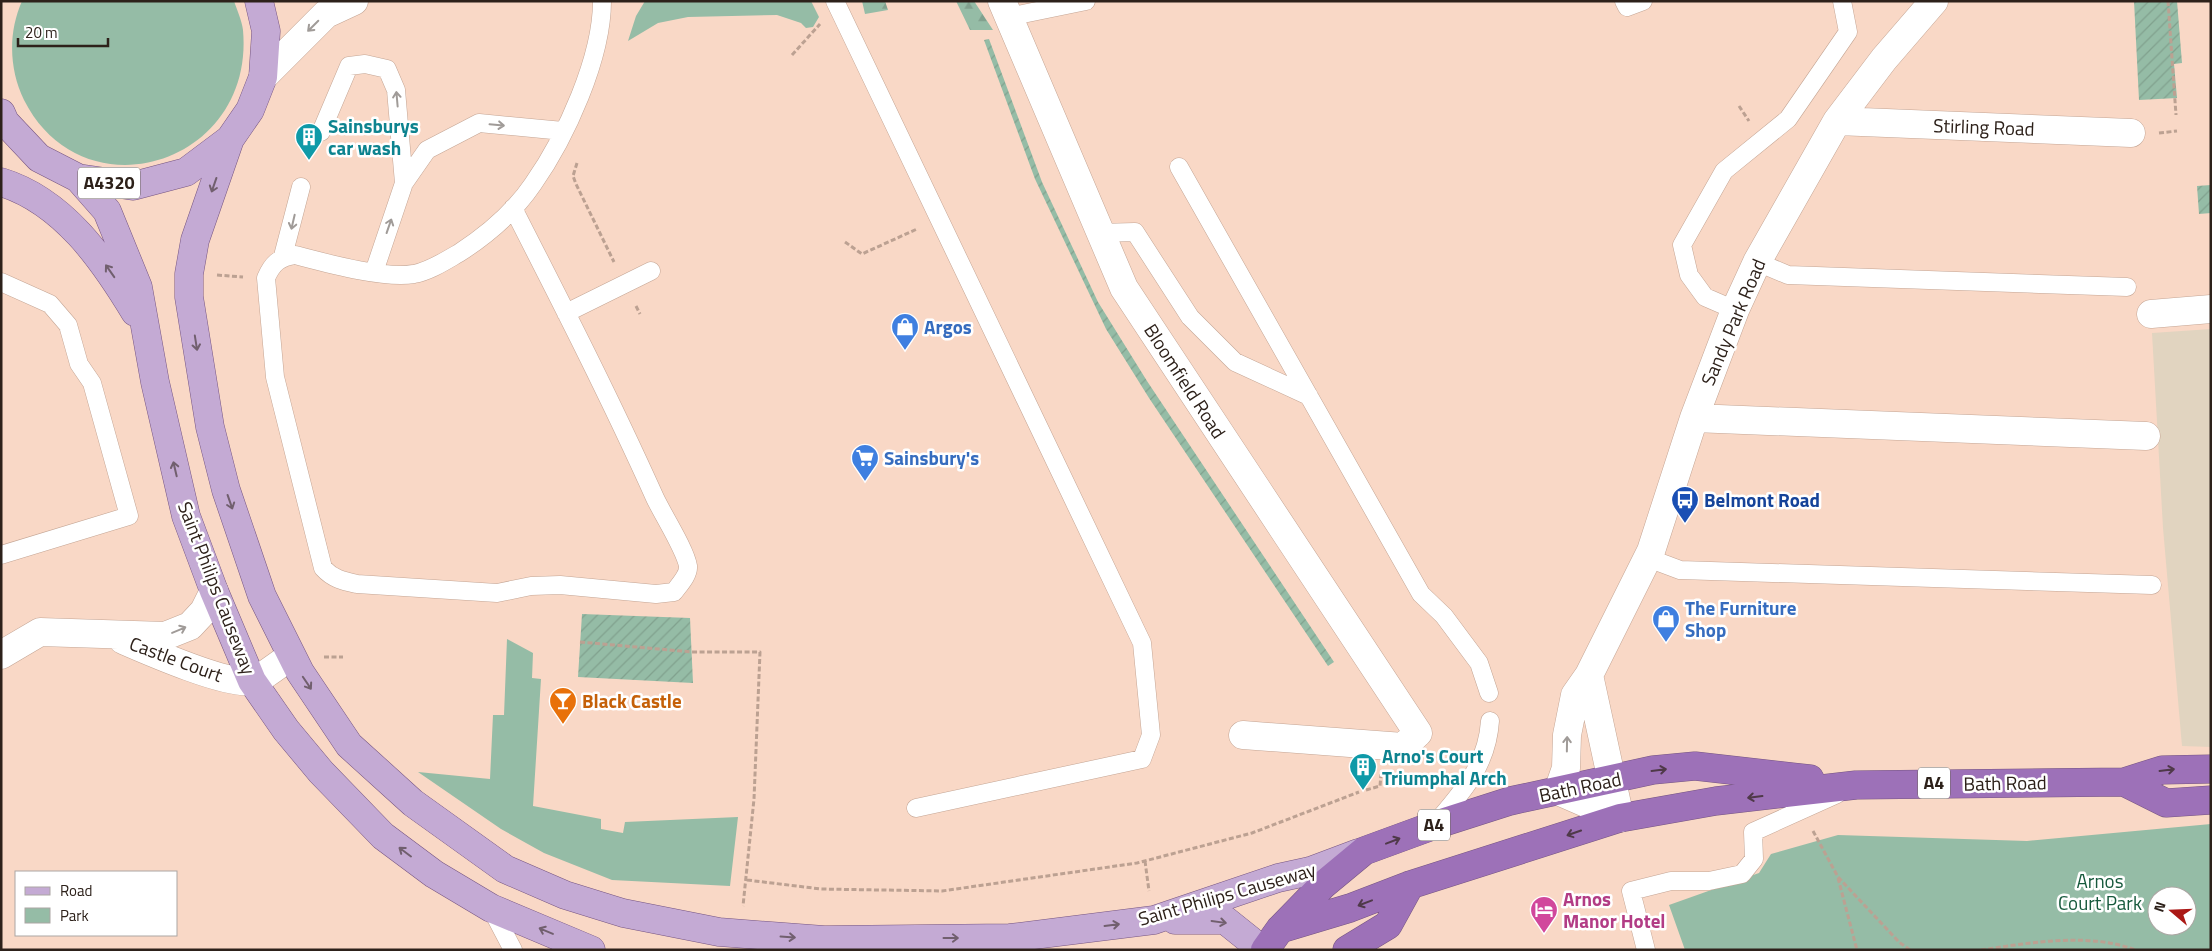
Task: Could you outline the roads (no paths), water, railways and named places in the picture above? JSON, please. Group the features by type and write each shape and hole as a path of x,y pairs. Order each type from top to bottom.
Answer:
{"highway":[{"name":"Bath Road","path":"1256,944 1364,851 1435,825 1510,802 1653,770 1695,766 1856,785"},
{"name":"Bath Road","path":"1256,944 1410,885 1620,818 1716,801 1856,785 2124,782 2162,770 2211,768"},
{"name":"Bath Road","path":"2124,782 2166,803 2211,800"},
{"path":"1347,950 1388,925 1410,885"}],"main road":[{"name":"A4320","path":"1,148 39,158 78,178 133,186 186,172 230,139 250,110 263,77 266,31 259,1"},
{"name":"A4320","path":"1,113 5,122 39,158"},
{"name":"Saint Philips Causeway","path":"230,139 195,240 189,274 189,297 210,427 226,490 262,596 291,656 349,745 413,803 505,869 565,895 623,913 719,932 824,940 1010,938 1154,920 1278,878 1310,871 1364,851"},
{"name":"Saint Philips Causeway","path":"78,178 107,211 126,251 138,287 144,328 186,516 214,591 252,681 286,730 321,772 383,836 434,874 491,908 591,950"},
{"name":"Saint Philips Causeway","path":"1,182 37,199 66,222 93,248 116,280 144,328"},
{"path":"1154,920 1225,920 1256,944"}],"street":[{"path":"263,77 326,14 354,1"},
{"name":"Sandy Park Road","path":"1558,791 1566,768 1567,735 1575,696 1589,674 1648,558 1694,418 1735,310 1757,262 1837,121 1884,58 1934,1"},
{"name":"Bloomfield Road","path":"1005,9 1099,233 1129,296 1418,733 1403,747 1242,735"},
{"name":"Stirling Road","path":"1837,121 2131,133"},
{"path":"2151,314 2211,309"},
{"path":"1694,418 2146,436"},
{"name":"Castle Court","path":"1,655 40,632 114,636 165,636 190,626 204,611 214,591"},
{"name":"Castle Court","path":"114,636 169,660 235,680 252,681"},
{"path":"252,681 291,656"},
{"path":"1589,674 1620,818"},
{"path":"1558,791 1620,818"}],"lane":[{"path":"283,256 295,255 374,272 414,274 440,265 472,245 513,208 534,184 563,131 590,70 602,20 602,1"},
{"path":"1005,9 1086,1"},
{"path":"1624,1 1626,7 1643,1"},
{"path":"1735,310 1705,297 1689,275 1682,245 1724,171 1788,119 1848,32 1842,1"},
{"path":"836,3 1142,643 1150,735 1142,759 916,808"},
{"path":"321,132 349,66 365,64 387,69 396,90 404,183"},
{"path":"374,272 404,183 428,150 479,123 563,131"},
{"path":"1179,167 1421,594 1444,616 1479,663 1488,693"},
{"path":"301,187 283,256 271,267 266,278 275,377 306,508 323,568 329,576 340,581 357,584 497,593 531,586 560,585 656,594 674,592 682,582 688,568 685,558 513,208"},
{"path":"1099,233 1135,232 1190,317 1235,362 1308,396"},
{"path":"1757,262 1788,275 2126,287"},
{"path":"566,313 651,271"},
{"path":"1,282 50,304 68,325 79,364 92,383 128,516 1,555"},
{"path":"1648,558 1680,570 2152,585"},
{"path":"1435,825 1473,779 1489,734 1490,721"},
{"path":"1646,950 1631,891 1671,881 1709,882 1742,874 1754,859 1753,832 1856,785"},
{"path":"491,908 513,950"}],"place":[{"name":"Sainsburys car wash","path":"309,161"},
{"name":"Argos","path":"905,351"},
{"name":"Sainsbury's","path":"865,482"},
{"name":"Belmont Road","path":"1685,524"},
{"name":"The Furniture Shop","path":"1666,643"},
{"name":"Black Castle","path":"563,725"},
{"name":"Arno's Court Triumphal Arch","path":"1363,791"},
{"name":"Arnos Manor Hotel","path":"1544,934"}],"park label":[{"name":"Arnos Court Park","path":"2100,892"}]}
